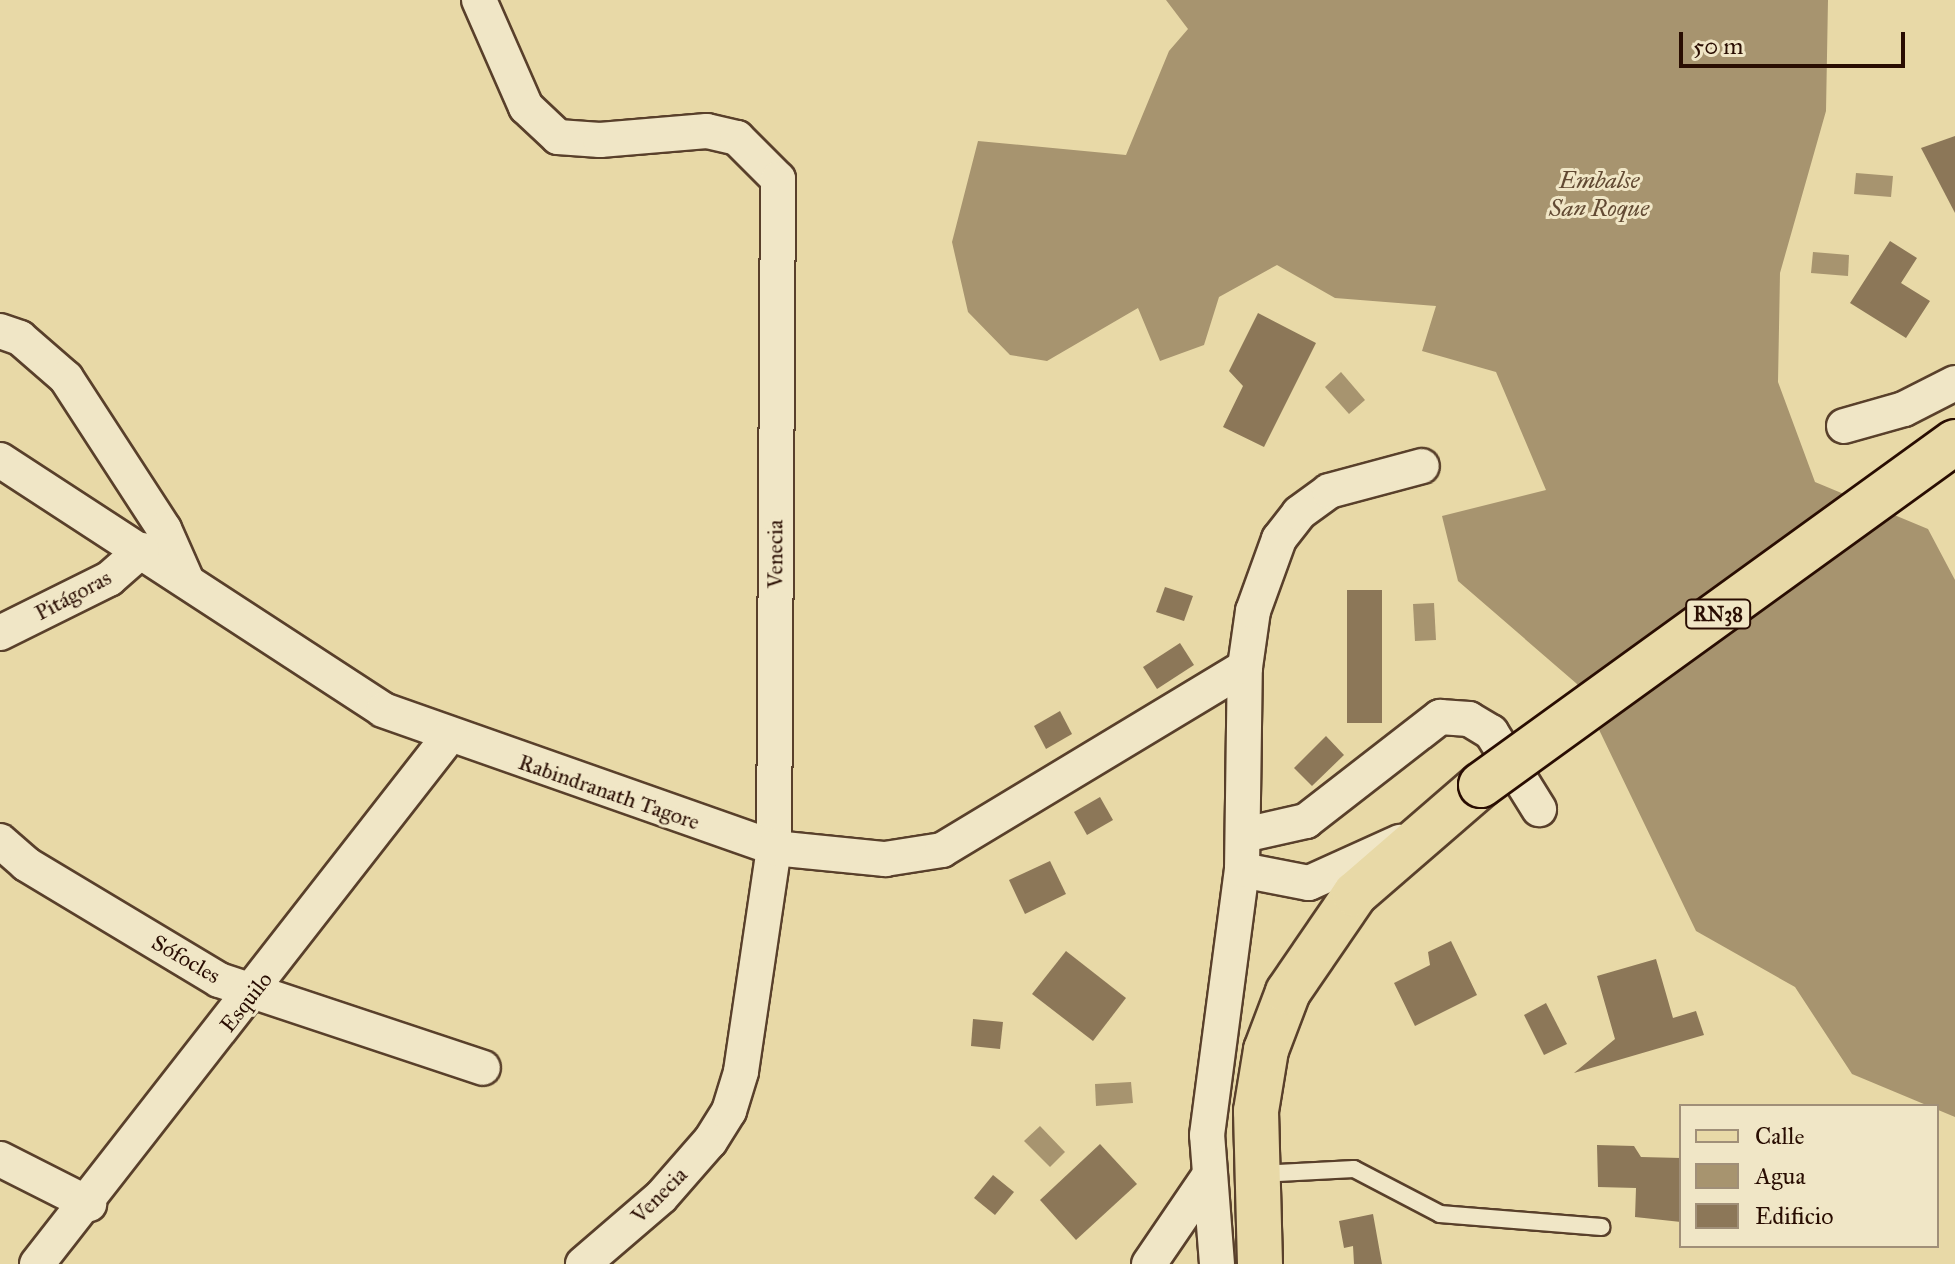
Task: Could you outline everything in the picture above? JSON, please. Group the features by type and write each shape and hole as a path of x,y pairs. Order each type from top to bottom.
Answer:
{"main road":[{"name":"RN38","path":"1260,1264 1255,1175 1261,1080 1288,992 1355,894 1422,831 1481,785 1955,442"}],"street":[{"name":"Venecia","path":"479,0 526,107 558,137 600,140 707,131 737,138 778,179 774,848 741,1072 729,1111 661,1197 583,1264"},
{"path":"0,331 20,338 66,378 164,529 187,581"},
{"path":"1844,426 1904,409 1955,383"},
{"name":"Rabindranath Tagore","path":"0,460 142,550 325,677 383,710 774,848 885,859 942,850 1245,667"},
{"path":"1217,1264 1207,1179 1211,1086 1242,870 1245,667 1265,572 1299,513 1329,491 1422,466"},
{"name":"Pitágoras","path":"0,633 109,579 142,550"},
{"path":"1244,835 1306,821 1440,717 1469,719 1491,732 1539,809"},
{"name":"Esquilo","path":"37,1264 89,1204 450,735"},
{"path":"1242,870 1309,883 1422,831"},
{"name":"Sófocles","path":"0,841 26,864 252,994 483,1068"},
{"path":"0,1159 89,1204"},
{"path":"1149,1264 1207,1179"}],"lane":[{"path":"1255,1175 1354,1169 1440,1214 1601,1227"}],"water":[{"name":"Embalse San Roque","path":"1166,0 1828,0 1826,111 1780,273 1778,382 1815,482 1928,529 1955,580 1955,1117 1939,1110 1939,1104 1924,1104 1852,1074 1795,987 1696,931 1577,684 1458,581 1442,516 1546,490 1496,372 1422,351 1436,306 1335,298 1277,265 1219,297 1204,345 1160,361 1138,308 1047,361 1010,355 968,312 952,242 978,141 1126,155 1169,51 1188,29"},
{"path":"1856,173 1893,176 1891,197 1854,194"},
{"path":"1813,252 1849,255 1848,276 1811,273"},
{"path":"1341,372 1365,400 1349,414 1325,387"},
{"path":"1434,603 1436,640 1415,641 1413,604"},
{"path":"1131,1082 1133,1103 1096,1106 1095,1084"},
{"path":"1040,1126 1065,1152 1050,1167 1024,1141"}],"building":[{"path":"1955,136 1955,213 1921,148"},
{"path":"1890,241 1917,258 1901,283 1930,301 1906,338 1850,303"},
{"path":"1258,313 1316,343 1264,447 1223,427 1243,386 1229,371"},
{"path":"1165,587 1193,596 1184,621 1156,612"},
{"path":"1347,590 1382,590 1382,723 1347,723"},
{"path":"1180,643 1194,665 1157,689 1143,667"},
{"path":"1060,711 1072,734 1046,749 1034,726"},
{"path":"1326,736 1344,755 1312,786 1294,768"},
{"path":"1100,797 1113,820 1087,835 1074,812"},
{"path":"1050,861 1066,894 1025,914 1009,880"},
{"path":"1451,941 1477,995 1415,1026 1394,983 1430,965 1428,952"},
{"path":"1066,951 1126,998 1093,1041 1032,994"},
{"path":"1656,959 1673,1018 1696,1011 1704,1035 1574,1073 1615,1039 1597,976"},
{"path":"1546,1003 1567,1044 1544,1055 1524,1015"},
{"path":"973,1019 1003,1022 1000,1049 971,1046"},
{"path":"1100,1144 1137,1184 1076,1240 1040,1200"},
{"path":"1597,1145 1634,1146 1641,1157 1679,1158 1679,1222 1635,1217 1636,1188 1598,1187"},
{"path":"993,1175 1014,1192 995,1215 974,1198"},
{"path":"1373,1214 1382,1264 1354,1264 1353,1246 1344,1248 1339,1221"}]}
